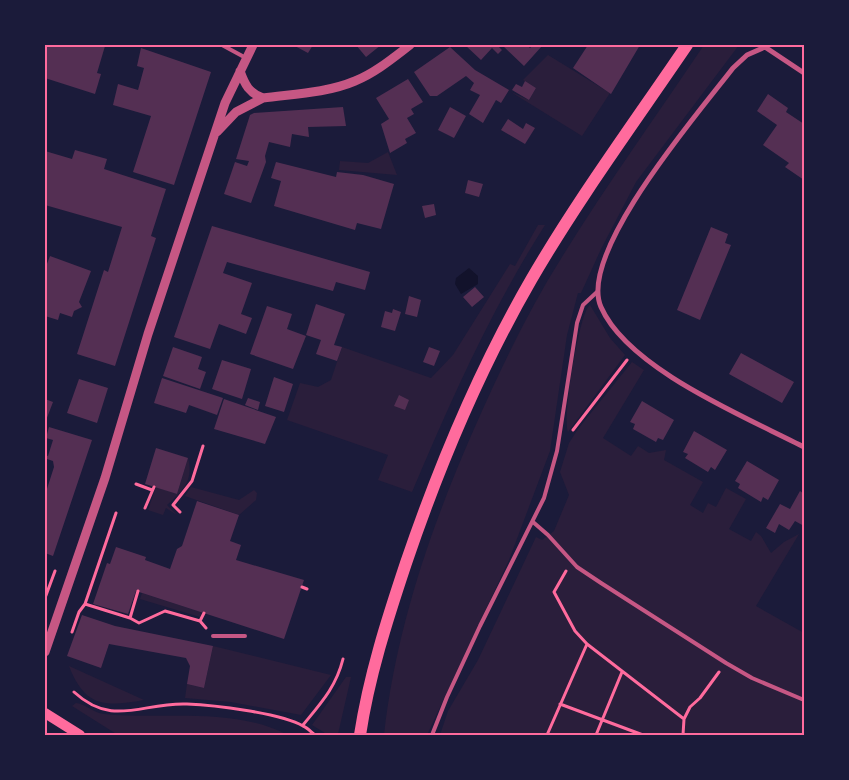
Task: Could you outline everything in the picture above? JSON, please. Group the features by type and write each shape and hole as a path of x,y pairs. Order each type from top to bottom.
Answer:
{"main road":[{"path":"360,731 385,624 421,517 461,417 531,280 568,220 687,45"},
{"path":"45,713 80,735"}],"street":[{"path":"45,652 105,478 148,334 225,103 253,45"},
{"path":"215,133 236,112 262,98 343,86 384,65 410,45"},
{"path":"804,73 763,46 746,55 733,68 649,178 614,237 600,275 598,292 600,306 615,330 636,350 670,376 804,447"},
{"path":"240,72 244,84 252,94 262,98"}],"lane":[{"path":"222,45 246,58"},
{"path":"432,735 476,634 544,498 557,451 577,323 583,305 598,292"},
{"path":"533,522 548,535 572,562 601,583 752,678 804,700"},
{"path":"213,636 245,636"}],"path":[{"path":"557,451 636,350"},
{"path":"180,512 173,505 192,481 203,446"},
{"path":"136,484 153,489 145,508"},
{"path":"72,632 79,612 85,604 116,513"},
{"path":"572,562 554,592 575,631 587,644 622,672 652,692 684,719"},
{"path":"45,598 55,571"},
{"path":"302,587 307,589"},
{"path":"130,618 138,591"},
{"path":"85,604 130,618 139,623 165,611 200,621 213,636"},
{"path":"200,621 204,613"},
{"path":"547,735 587,644"},
{"path":"303,725 339,677 343,659"},
{"path":"683,735 684,719 690,707 726,663"},
{"path":"596,735 622,672"},
{"path":"74,692 86,703 102,710 116,711 185,704 251,712 303,725 315,735"},
{"path":"560,704 643,735"}],"shaded area":[{"path":"704,45 739,45 636,182 601,249 581,293 578,293 567,335 550,451 509,560 427,735 384,735 397,656 417,579 443,503 494,385 526,320 562,257 614,176"},
{"path":"548,55 610,93 582,136 511,92 529,100 536,88 523,80"},
{"path":"388,152 397,175 339,170 340,161 368,163"},
{"path":"538,225 545,225 489,323 412,492 378,480 388,455 287,420 300,383 318,387 331,380 342,347 431,378 453,355 510,264 515,266"},
{"path":"469,268 478,276 478,284 461,294 455,284 456,278"},
{"path":"590,305 610,338 625,355 568,432 567,408 569,388 581,326"},
{"path":"632,362 644,370 603,438 631,456 638,446 649,453 666,450 664,460 703,482 690,505 703,513 708,503 716,507 726,488 746,499 729,529 751,541 756,532 761,536 771,553 784,542 799,534 756,606 804,633 804,735 440,735 448,711 478,660 536,537 542,540 554,531 569,495 560,472 569,443"},
{"path":"188,458 190,473 186,484 178,495 167,505 177,515 166,508 163,515 148,510 156,487 177,494"},
{"path":"191,487 239,500 254,490 257,493 256,500 239,515 185,496"},
{"path":"142,593 201,612 200,617 140,599"},
{"path":"213,646 331,675 301,715 231,702 185,698 187,684 204,688"},
{"path":"69,666 144,700 107,703 89,697 75,680"},
{"path":"346,677 351,677 338,734 325,733 312,725"},
{"path":"76,703 104,714 198,716 244,720 288,735 118,735 72,706"}],"building":[{"path":"45,45 105,46 97,73 101,74 95,94 45,78"},
{"path":"293,45 313,45 308,53"},
{"path":"356,45 381,45 366,57"},
{"path":"465,45 497,45 502,50 498,54 492,48 481,60"},
{"path":"502,45 527,45 530,48 533,45 542,46 524,66"},
{"path":"588,45 640,45 611,94 573,68"},
{"path":"450,47 475,70 509,90 501,103 496,100 483,123 469,114 480,95 470,90 474,83 466,76 437,96 430,96 414,72"},
{"path":"141,48 211,72 174,185 133,172 151,116 113,105 118,84 138,90 144,68 137,66"},
{"path":"408,79 423,102 411,109 414,114 407,118 416,133 405,139 407,143 390,153 381,124 389,119 376,98"},
{"path":"525,81 536,88 529,100 512,90 516,84 522,87"},
{"path":"768,94 788,108 786,112 804,124 804,180 785,167 789,163 763,145 777,125 757,111"},
{"path":"343,107 346,126 308,127 309,137 292,134 290,147 269,142 265,156 266,162 251,203 224,194 235,162 247,166 249,161 236,159 250,115 254,113"},
{"path":"450,107 466,116 454,138 438,130"},
{"path":"508,119 523,129 526,123 535,128 525,144 501,130"},
{"path":"75,150 107,159 104,169 166,189 151,236 156,238 115,366 77,354 104,270 108,272 122,227 45,205 45,151 72,159"},
{"path":"276,162 336,177 337,172 363,175 394,184 381,229 357,223 355,230 274,206 281,181 271,178"},
{"path":"468,180 483,184 479,197 465,193"},
{"path":"434,204 436,215 425,218 422,206"},
{"path":"212,226 370,272 365,290 336,282 333,291 227,262 223,273 252,283 241,314 252,318 246,334 219,324 210,349 174,337"},
{"path":"711,227 728,234 725,243 731,245 700,320 677,310"},
{"path":"50,256 91,271 79,302 82,307 74,311 72,317 60,313 58,320 45,316 45,269"},
{"path":"475,287 484,297 472,307 463,297"},
{"path":"409,296 421,300 417,317 405,314"},
{"path":"316,304 345,314 334,345 342,347 337,361 316,354 321,340 306,335"},
{"path":"267,306 292,314 287,329 306,336 293,369 250,354"},
{"path":"393,309 401,312 395,331 381,327 385,311 392,313"},
{"path":"173,347 202,357 198,369 206,372 200,389 163,376"},
{"path":"429,347 440,351 434,366 423,362"},
{"path":"741,353 794,382 782,403 729,374"},
{"path":"222,360 251,369 242,399 212,389"},
{"path":"274,377 293,384 284,412 265,406"},
{"path":"162,378 223,398 217,415 189,405 186,413 154,403"},
{"path":"79,379 108,388 97,423 67,413"},
{"path":"399,395 409,400 405,410 394,406"},
{"path":"248,398 260,402 258,410 245,405"},
{"path":"45,399 53,402 45,423"},
{"path":"224,399 276,417 265,444 214,429"},
{"path":"642,401 674,420 663,440 658,438 656,442 633,429 635,424 630,422"},
{"path":"49,427 92,440 53,556 45,553 45,495 54,467 53,461 47,459 45,466 45,455 48,456 53,440 46,438"},
{"path":"694,431 727,450 715,470 711,467 708,472 685,458 688,454 683,452"},
{"path":"156,448 188,458 177,494 145,484"},
{"path":"747,461 779,480 768,500 763,497 761,502 738,488 740,484 735,481"},
{"path":"800,491 804,494 804,526 795,521 789,530 779,524 775,533 766,528 780,504 790,509"},
{"path":"197,501 239,515 230,541 241,545 236,560 304,580 284,639 136,591 128,614 93,604 107,563 110,564 116,547 146,557 145,560 170,569 177,549 182,546"},
{"path":"82,615 115,626 213,646 204,688 187,684 190,666 186,658 109,644 101,668 67,656"}]}
